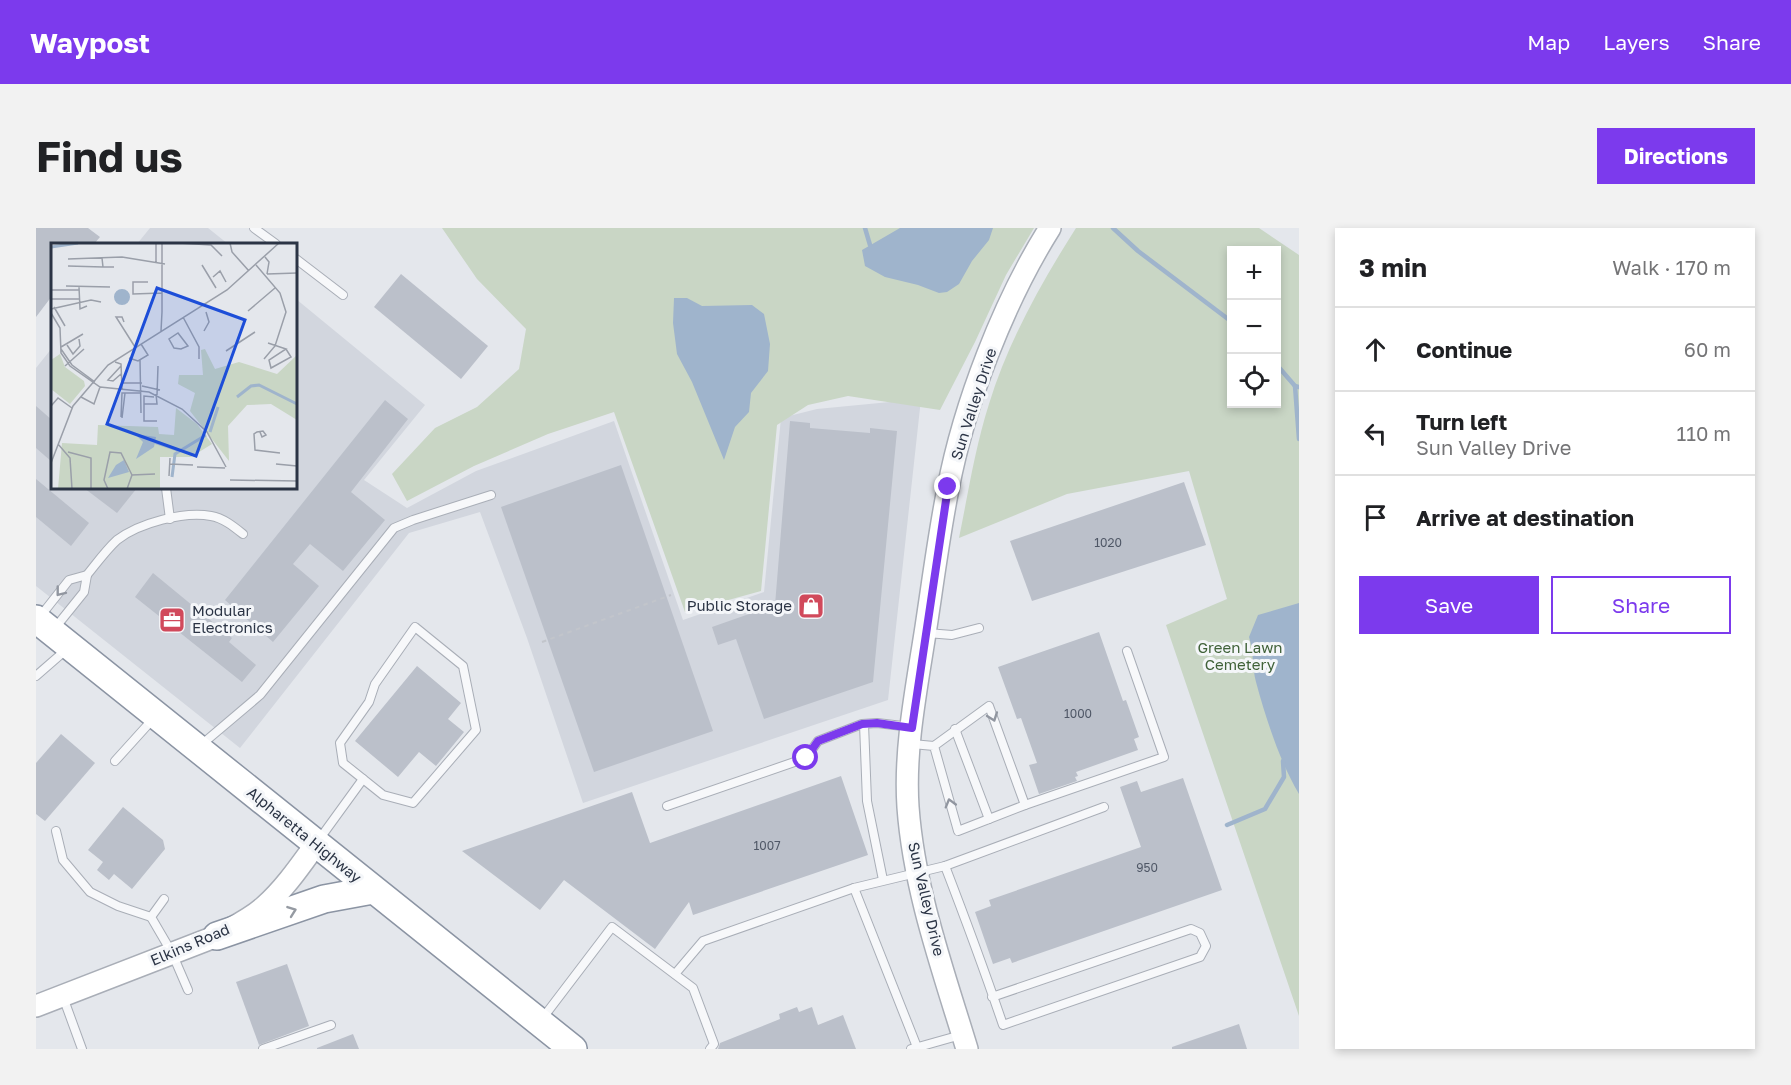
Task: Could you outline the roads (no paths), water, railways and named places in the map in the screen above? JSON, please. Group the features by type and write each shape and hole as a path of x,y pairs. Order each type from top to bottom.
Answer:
{"highway":[{"name":"Alpharetta Highway","path":"49,629 573,1049"},
{"path":"217,936 324,899 373,890"}],"street":[{"name":"Sun Valley Drive","path":"965,1042 917,872 908,805 911,736 948,487 970,404 1004,316 1030,262 1050,228"},
{"name":"Elkins Road","path":"36,1006 217,936 244,921 263,908 282,889 316,844"}],"lane":[{"path":"254,228 275,243"},
{"path":"297,260 343,295"},
{"path":"166,489 170,519"},
{"path":"197,748 260,695 394,528 491,495"},
{"path":"49,629 84,592 87,576 119,539 150,524 191,515 212,516 232,525 243,534"},
{"path":"36,676 49,629 69,580 87,576"},
{"path":"416,627 463,666 476,730 413,803 383,795 363,779 344,763 340,743 369,702 375,684 416,627"},
{"path":"925,633 952,635 979,628"},
{"path":"934,746 958,831 1164,757 1127,651"},
{"path":"934,746 954,729 989,706 1025,806"},
{"path":"115,761 156,716"},
{"path":"668,806 806,758 818,741 864,724 877,723 934,746"},
{"path":"864,724 867,801 883,880"},
{"path":"954,729 989,819"},
{"path":"316,844 363,779"},
{"path":"675,974 703,941 854,888 945,866 1104,807"},
{"path":"57,831 63,860 90,892 118,906 151,917 172,953 188,990"},
{"path":"945,866 992,997 1003,1025 1200,957 1206,946 1200,933 1191,929 992,997"},
{"path":"854,888 914,1048 965,1042"},
{"path":"151,917 164,899"},
{"path":"539,1022 612,927 693,988 714,1044 710,1049"},
{"path":"62,996 82,1049"},
{"path":"263,1049 331,1025"}],"water":[{"path":"900,228 993,228 989,240 972,261 959,284 947,292 939,293 885,277 865,266 862,250"},
{"path":"674,298 687,298 702,306 752,305 764,314 770,344 768,371 751,393 749,412 735,427 724,460 692,382 677,354 673,323"},
{"path":"1299,603 1299,794 1274,740 1264,711 1255,676 1249,637 1258,615"}],"waterway":[{"path":"865,228 870,245"},
{"path":"1113,228 1138,251 1227,318"},
{"path":"1281,370 1295,386 1299,387"},
{"path":"1295,386 1299,439"},
{"path":"1227,825 1265,809 1284,777 1283,761"}],"place":[{"name":"Public Storage","path":"811,606"},
{"name":"Modular Electronics","path":"172,620"}],"park label":[{"name":"Green Lawn Cemetery","path":"1240,656"}]}
